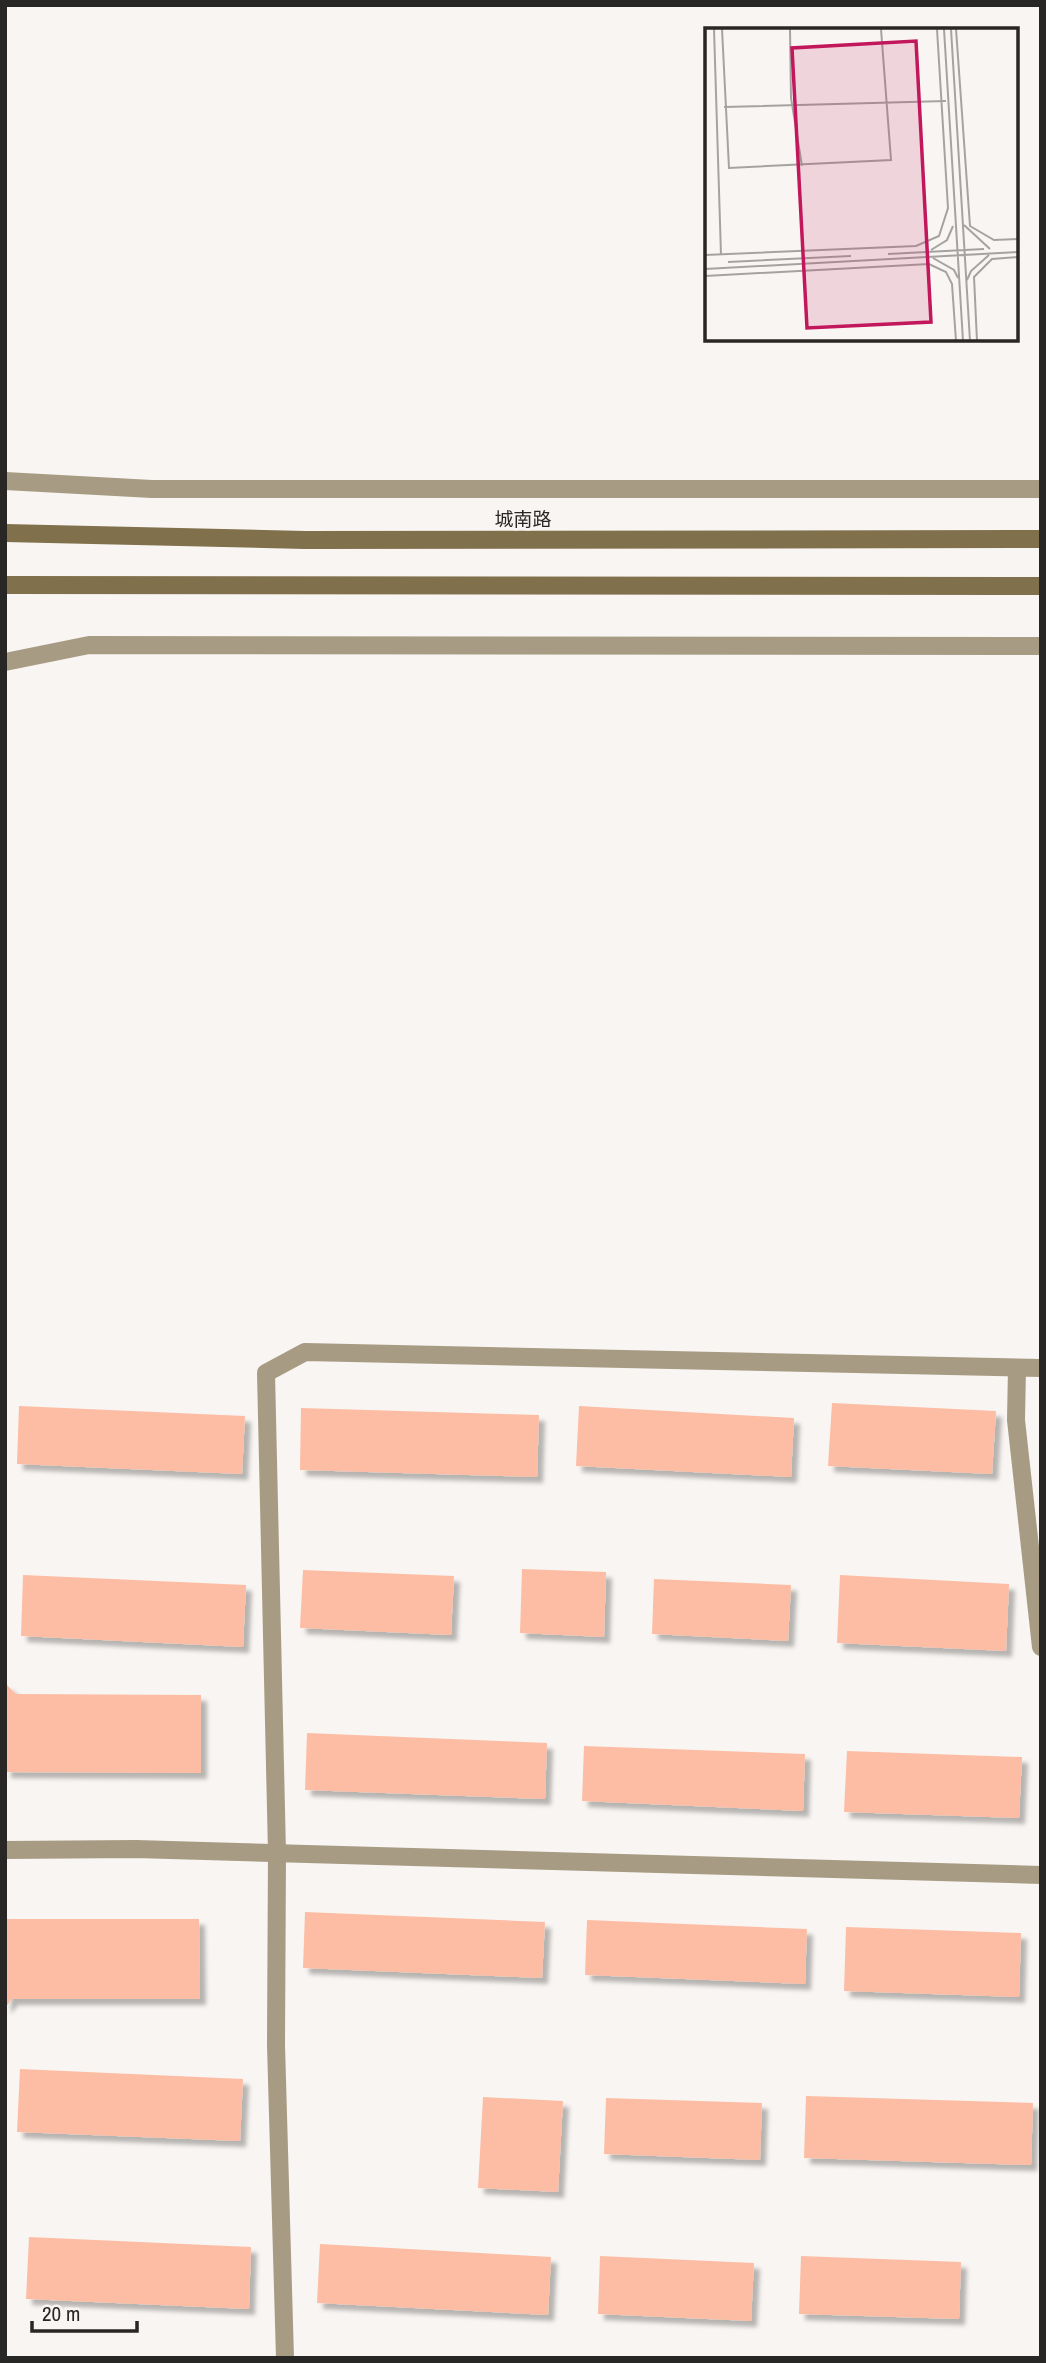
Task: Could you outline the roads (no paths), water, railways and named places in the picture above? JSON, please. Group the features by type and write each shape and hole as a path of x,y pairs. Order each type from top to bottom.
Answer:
{"main road":[{"name":"城南路","path":"5,533 305,540 1041,539"},
{"path":"5,585 1041,586"}],"street":[{"path":"5,481 152,489 1041,489"},
{"path":"5,662 89,645 1041,646"},
{"path":"285,2358 276,2045 277,1853 266,1373 305,1352 1041,1368"},
{"path":"1017,1368 1016,1420 1041,1647"},
{"path":"5,1850 136,1849 1041,1875"}]}
